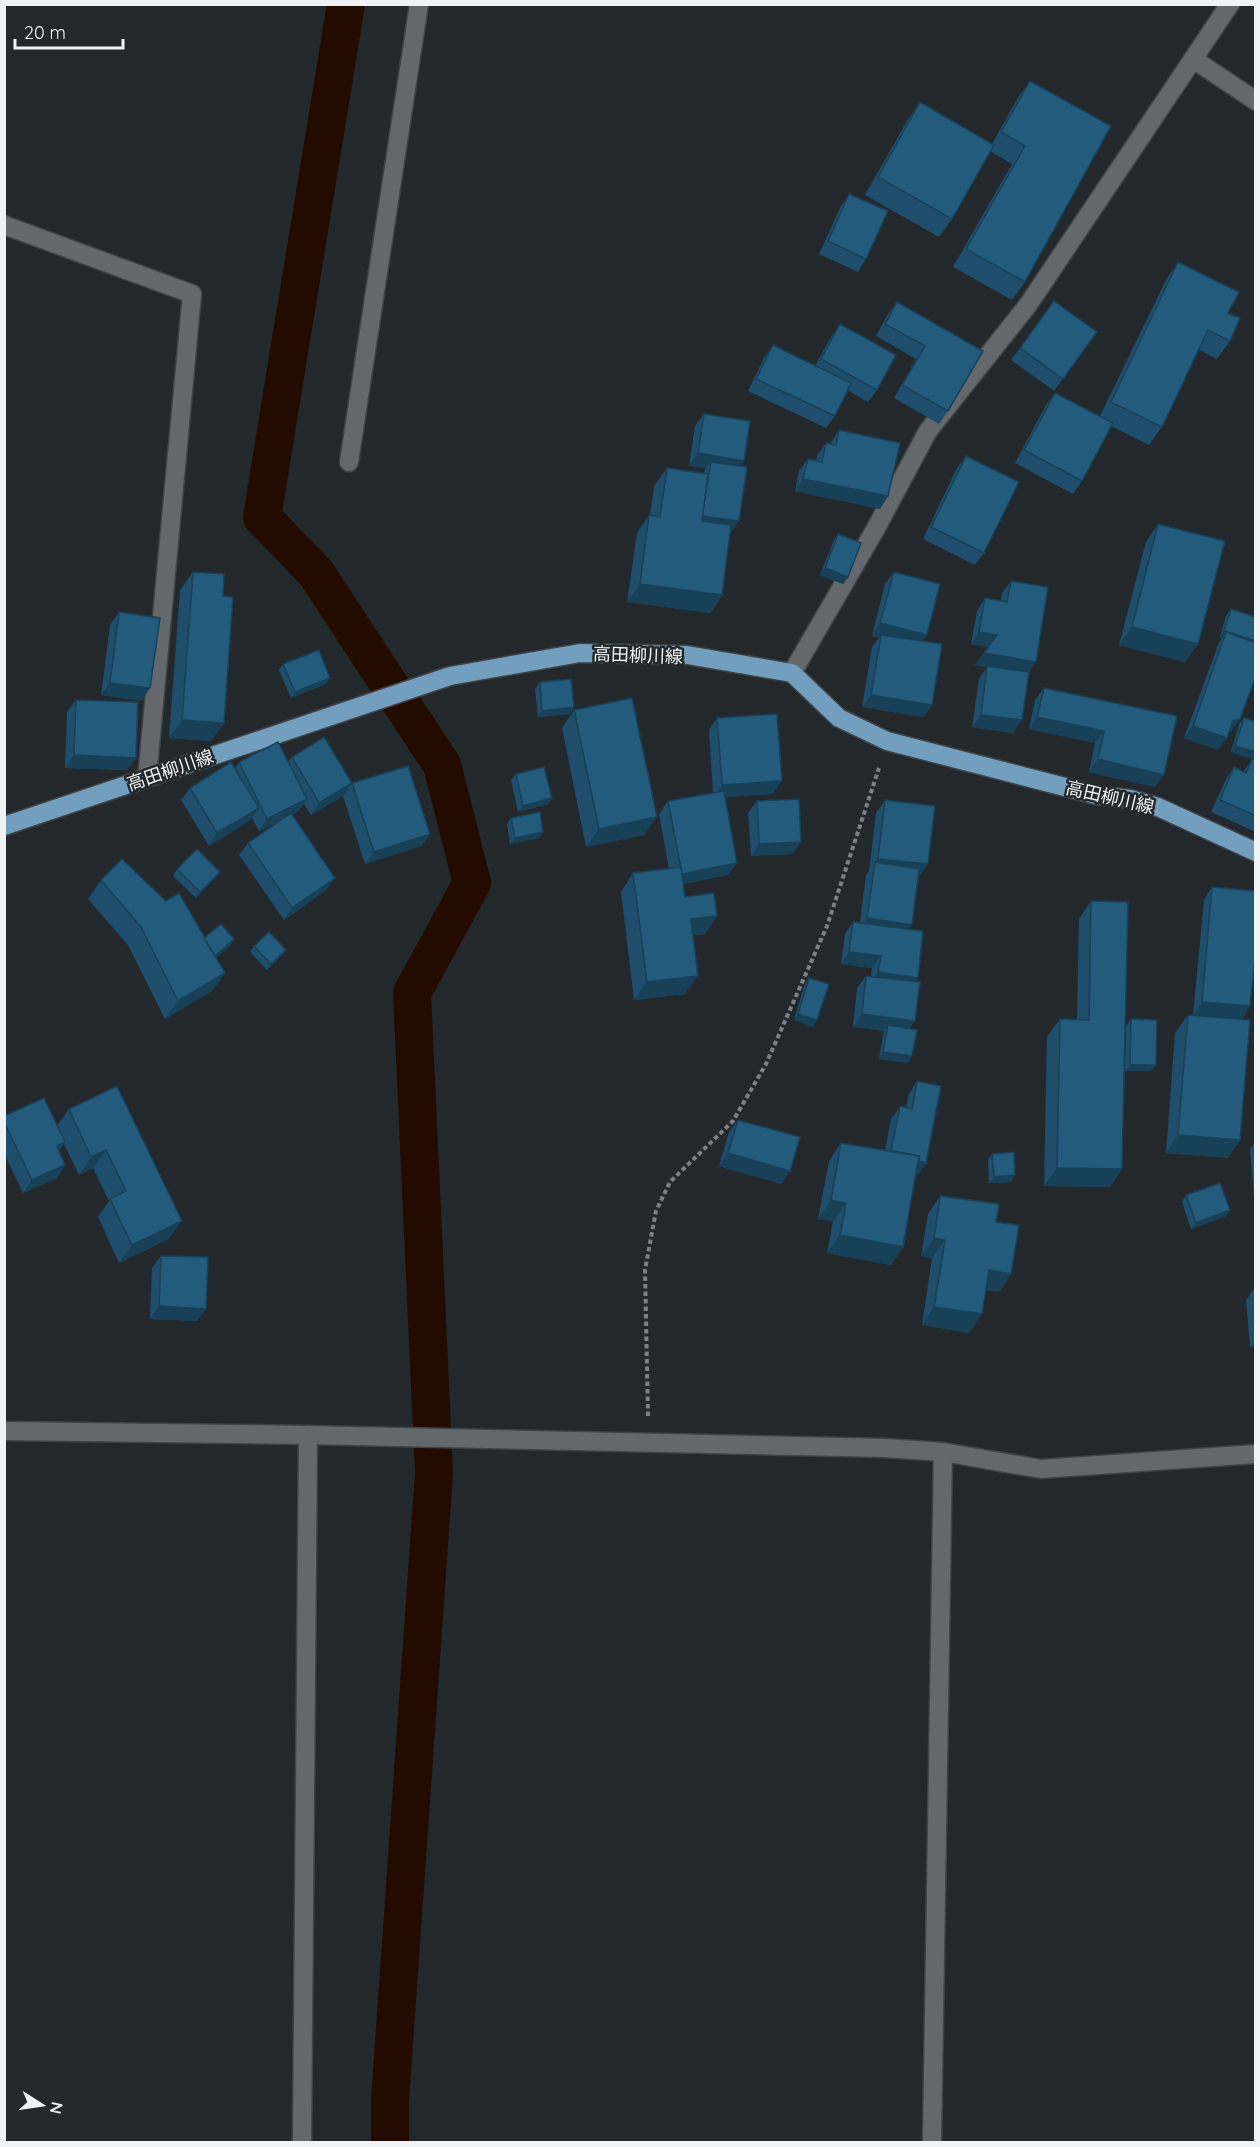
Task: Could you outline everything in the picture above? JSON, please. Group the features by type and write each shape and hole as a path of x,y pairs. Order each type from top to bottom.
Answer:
{"main road":[{"name":"高田柳川線","path":"4,826 450,676 580,653 687,655 792,673 839,718 887,741 1096,795 1130,798 1158,807 1256,852"}],"street":[{"path":"349,462 419,4"},
{"path":"792,673 928,430 1028,305 1230,4"},
{"path":"1193,59 1256,101"},
{"path":"4,225 192,294 147,778"},
{"path":"4,1431 308,1435 885,1448 943,1452 1041,1469 1256,1454"},
{"path":"302,2142 308,1435"},
{"path":"932,2142 943,1452"}],"path":[{"path":"648,1443 645,1270 656,1211 670,1182 733,1121 766,1064 827,926 887,741"}],"building":[{"path":"1030,81 1111,126 1025,282 966,249 1025,146 1001,132"},
{"path":"920,102 994,145 952,219 878,177"},
{"path":"849,194 888,211 866,259 828,241"},
{"path":"1178,262 1239,292 1228,313 1240,318 1230,341 1208,330 1162,427 1111,402"},
{"path":"1054,301 1097,332 1063,379 1020,348"},
{"path":"897,302 983,351 948,411 902,385 925,346 885,324"},
{"path":"840,324 896,355 877,390 821,359"},
{"path":"773,345 851,383 835,416 756,379"},
{"path":"1055,393 1113,423 1082,481 1024,450"},
{"path":"704,414 750,421 744,461 698,453"},
{"path":"839,430 900,443 888,496 803,479 808,459 822,462 826,443 836,445"},
{"path":"966,456 1019,482 984,553 931,527"},
{"path":"711,462 747,467 739,521 702,516"},
{"path":"667,468 708,474 702,521 731,525 722,595 640,584 649,515 660,517"},
{"path":"1158,524 1225,541 1198,644 1132,627"},
{"path":"838,534 861,543 848,577 825,568"},
{"path":"193,572 224,574 223,596 233,597 224,723 182,720"},
{"path":"894,572 940,584 927,635 880,623"},
{"path":"1011,581 1048,587 1036,662 984,653 997,635 979,632 985,598 1007,602"},
{"path":"1231,609 1256,617 1256,641 1224,631"},
{"path":"119,612 160,618 150,688 110,683"},
{"path":"1226,632 1256,643 1256,676 1240,719 1233,721 1227,738 1193,726"},
{"path":"881,635 942,644 932,705 871,695"},
{"path":"319,650 330,678 295,692 283,664"},
{"path":"987,666 1029,672 1022,720 981,715"},
{"path":"571,679 574,707 542,711 540,682"},
{"path":"1044,688 1177,716 1164,775 1098,759 1104,731 1037,717"},
{"path":"632,698 657,817 599,829 574,710"},
{"path":"76,700 138,702 136,758 74,755"},
{"path":"777,714 782,781 722,785 717,718"},
{"path":"1244,718 1256,722 1256,752 1235,746"},
{"path":"324,737 352,783 319,803 292,757"},
{"path":"278,742 307,799 267,819 239,762"},
{"path":"1252,759 1256,760 1256,816 1220,800 1234,767 1246,773"},
{"path":"231,762 259,808 217,833 190,788"},
{"path":"408,766 430,834 374,852 352,783"},
{"path":"544,767 552,798 523,806 516,774"},
{"path":"724,791 737,863 682,874 668,801"},
{"path":"799,799 801,842 759,844 757,801"},
{"path":"885,800 935,806 928,864 878,859"},
{"path":"540,812 543,832 515,838 511,818"},
{"path":"291,813 335,878 292,908 248,843"},
{"path":"197,849 220,872 200,892 177,869"},
{"path":"122,859 166,901 179,893 225,973 178,1001 141,927 101,880"},
{"path":"875,862 919,869 912,925 867,918"},
{"path":"681,867 685,897 714,893 717,916 691,919 698,976 647,982 633,873"},
{"path":"1212,887 1256,891 1256,949 1250,1006 1202,1002"},
{"path":"1091,901 1128,902 1122,1169 1057,1168 1060,1019 1089,1020"},
{"path":"853,922 923,931 918,978 878,972 881,956 849,952"},
{"path":"221,924 234,939 215,956 204,938"},
{"path":"269,932 286,950 271,964 254,946"},
{"path":"866,976 920,982 915,1021 862,1014"},
{"path":"809,978 829,984 817,1020 798,1014"},
{"path":"1188,1015 1250,1020 1240,1140 1178,1135"},
{"path":"1131,1019 1157,1020 1156,1065 1130,1065"},
{"path":"888,1025 917,1030 912,1056 883,1052"},
{"path":"917,1081 941,1086 926,1163 919,1161 919,1156 891,1151 900,1106 912,1109"},
{"path":"117,1086 182,1221 132,1245 110,1199 126,1191 106,1150 91,1157 69,1109"},
{"path":"44,1098 65,1142 57,1146 65,1165 32,1180 4,1122 4,1116"},
{"path":"738,1120 800,1137 790,1171 728,1153"},
{"path":"841,1143 919,1156 903,1247 840,1235 846,1203 831,1200"},
{"path":"1014,1152 1015,1175 994,1177 992,1154"},
{"path":"1220,1183 1230,1210 1196,1223 1186,1195"},
{"path":"940,1196 999,1204 996,1222 1019,1225 1011,1274 989,1270 982,1314 934,1307 945,1240 934,1238"},
{"path":"161,1256 208,1257 206,1309 159,1306"}],"waterway":[{"path":"346,4 262,517 316,573 442,765 472,883 412,993 434,1473 390,2100 390,2142"}]}
